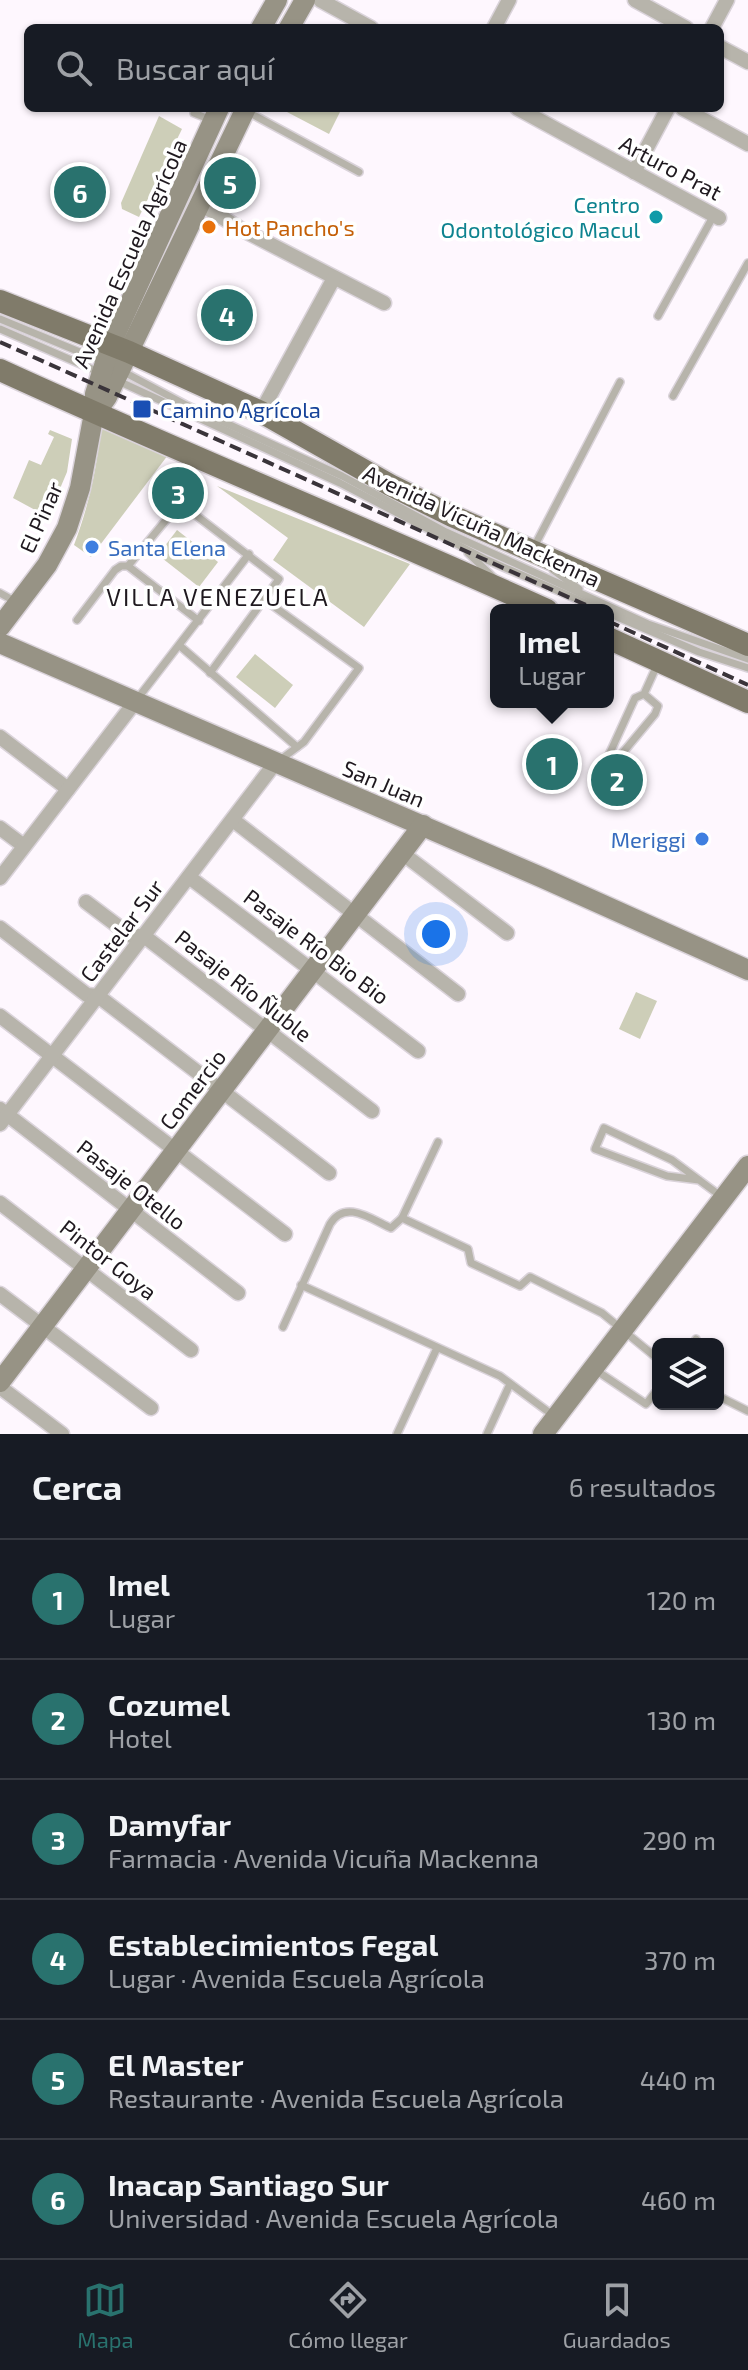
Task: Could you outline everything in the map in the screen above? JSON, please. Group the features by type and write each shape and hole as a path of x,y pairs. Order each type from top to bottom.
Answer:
{"main road":[{"name":"Avenida Vicuña Mackenna","path":"0,301 78,330 114,364 261,412 390,485 524,549 748,645"},
{"path":"0,370 534,604"},
{"path":"614,641 748,702"}],"street":[{"path":"267,24 277,0"},
{"path":"291,24 305,0"},
{"path":"320,0 364,24"},
{"path":"496,24 509,0"},
{"path":"635,0 679,24"},
{"path":"714,24 727,0"},
{"path":"724,49 748,62"},
{"name":"Avenida Escuela Agrícola","path":"114,364 244,112"},
{"name":"Arturo Prat","path":"524,112 716,217"},
{"path":"634,172 666,112"},
{"path":"689,112 748,144"},
{"name":"Avenida Escuela Agrícola","path":"94,413 106,399 114,364 182,186 216,115"},
{"path":"182,186 199,203 239,228 384,303"},
{"path":"261,412 334,278"},
{"name":"El Pinar","path":"0,627 9,598 47,565 67,528 80,488 94,413"},
{"name":"San Juan","path":"0,643 423,825 748,970"},
{"path":"0,878 135,702"},
{"path":"0,737 68,789"},
{"name":"Castelar Sur","path":"2,1116 51,1057 276,762"},
{"path":"233,820 458,994"},
{"name":"Comercio","path":"0,1384 423,825"},
{"path":"0,828 24,846"},
{"path":"402,853 507,933"},
{"name":"Pasaje Río Bio Bio","path":"189,877 418,1051"},
{"name":"Pasaje Río Ñuble","path":"86,902 131,936 144,936 372,1111"},
{"path":"0,928 87,995 98,996 329,1173"},
{"path":"0,1016 285,1234"},
{"name":"Pasaje Otello","path":"2,1116 238,1293"},
{"path":"549,1426 748,1166"},
{"name":"Pintor Goya","path":"0,1203 191,1350"},
{"path":"0,1294 151,1408"},
{"path":"0,1384 62,1434"}],"lane":[{"path":"250,112 359,172"},
{"path":"194,113 216,115"},
{"path":"658,316 716,217"},
{"path":"673,396 748,263"},
{"path":"0,316 114,364 464,549 588,604"},
{"path":"0,316 78,330"},
{"path":"0,329 114,364 186,405 342,476 446,532 605,604"},
{"path":"594,599 524,549 620,382"},
{"path":"128,566 180,503 279,579 210,673"},
{"path":"464,549 511,593"},
{"path":"135,702 249,554"},
{"path":"77,620 115,570 128,566 199,621"},
{"path":"265,600 359,668 304,742 276,762"},
{"path":"614,608 668,632 748,659"},
{"path":"614,616 699,652 748,668"},
{"path":"180,646 297,747"},
{"path":"644,694 658,706 655,714 605,774 603,768 635,698 644,694 659,661"},
{"path":"699,1180 667,1176 595,1149 604,1128 672,1160 724,1198"},
{"path":"283,1327 335,1215 353,1211 391,1228 402,1218 438,1142"},
{"path":"402,1218 468,1249 471,1263 520,1286 530,1277 602,1313 652,1354"},
{"path":"301,1285 500,1376 549,1426"},
{"path":"397,1434 437,1348"},
{"path":"593,1368 646,1404 652,1396"},
{"path":"487,1434 510,1384"},
{"path":"724,1399 748,1411"}],"green space":[{"path":"287,112 340,112 329,134"},
{"path":"159,116 182,129 139,217 122,209 121,203"},
{"path":"101,422 168,455 91,557 74,545 92,485"},
{"path":"50,430 72,439 67,472 48,517 13,498 29,460 41,465 54,437 48,434"},
{"path":"217,486 410,564 364,627 273,560 288,538"},
{"path":"177,530 218,562 199,587 158,555"},
{"path":"255,654 293,685 275,708 236,677"},
{"path":"636,992 657,1001 640,1039 619,1029"}],"railway":[{"path":"0,342 584,604"},
{"path":"614,624 748,685"}],"place":[{"name":"El Master","path":"230,183"},
{"name":"Inacap Santiago Sur","path":"80,192"},
{"name":"Centro Odontológico Macul","path":"656,217"},
{"name":"Hot Pancho's","path":"209,227"},
{"name":"Establecimientos Fegal","path":"227,315"},
{"name":"Camino Agrícola","path":"142,409"},
{"name":"Damyfar","path":"178,493"},
{"name":"Santa Elena","path":"92,547"},
{"name":"Imel","path":"552,764"},
{"name":"Cozumel","path":"617,780"},
{"name":"Meriggi","path":"702,839"}],"district":[{"name":"VILLA VENEZUELA","path":"218,596"}]}
